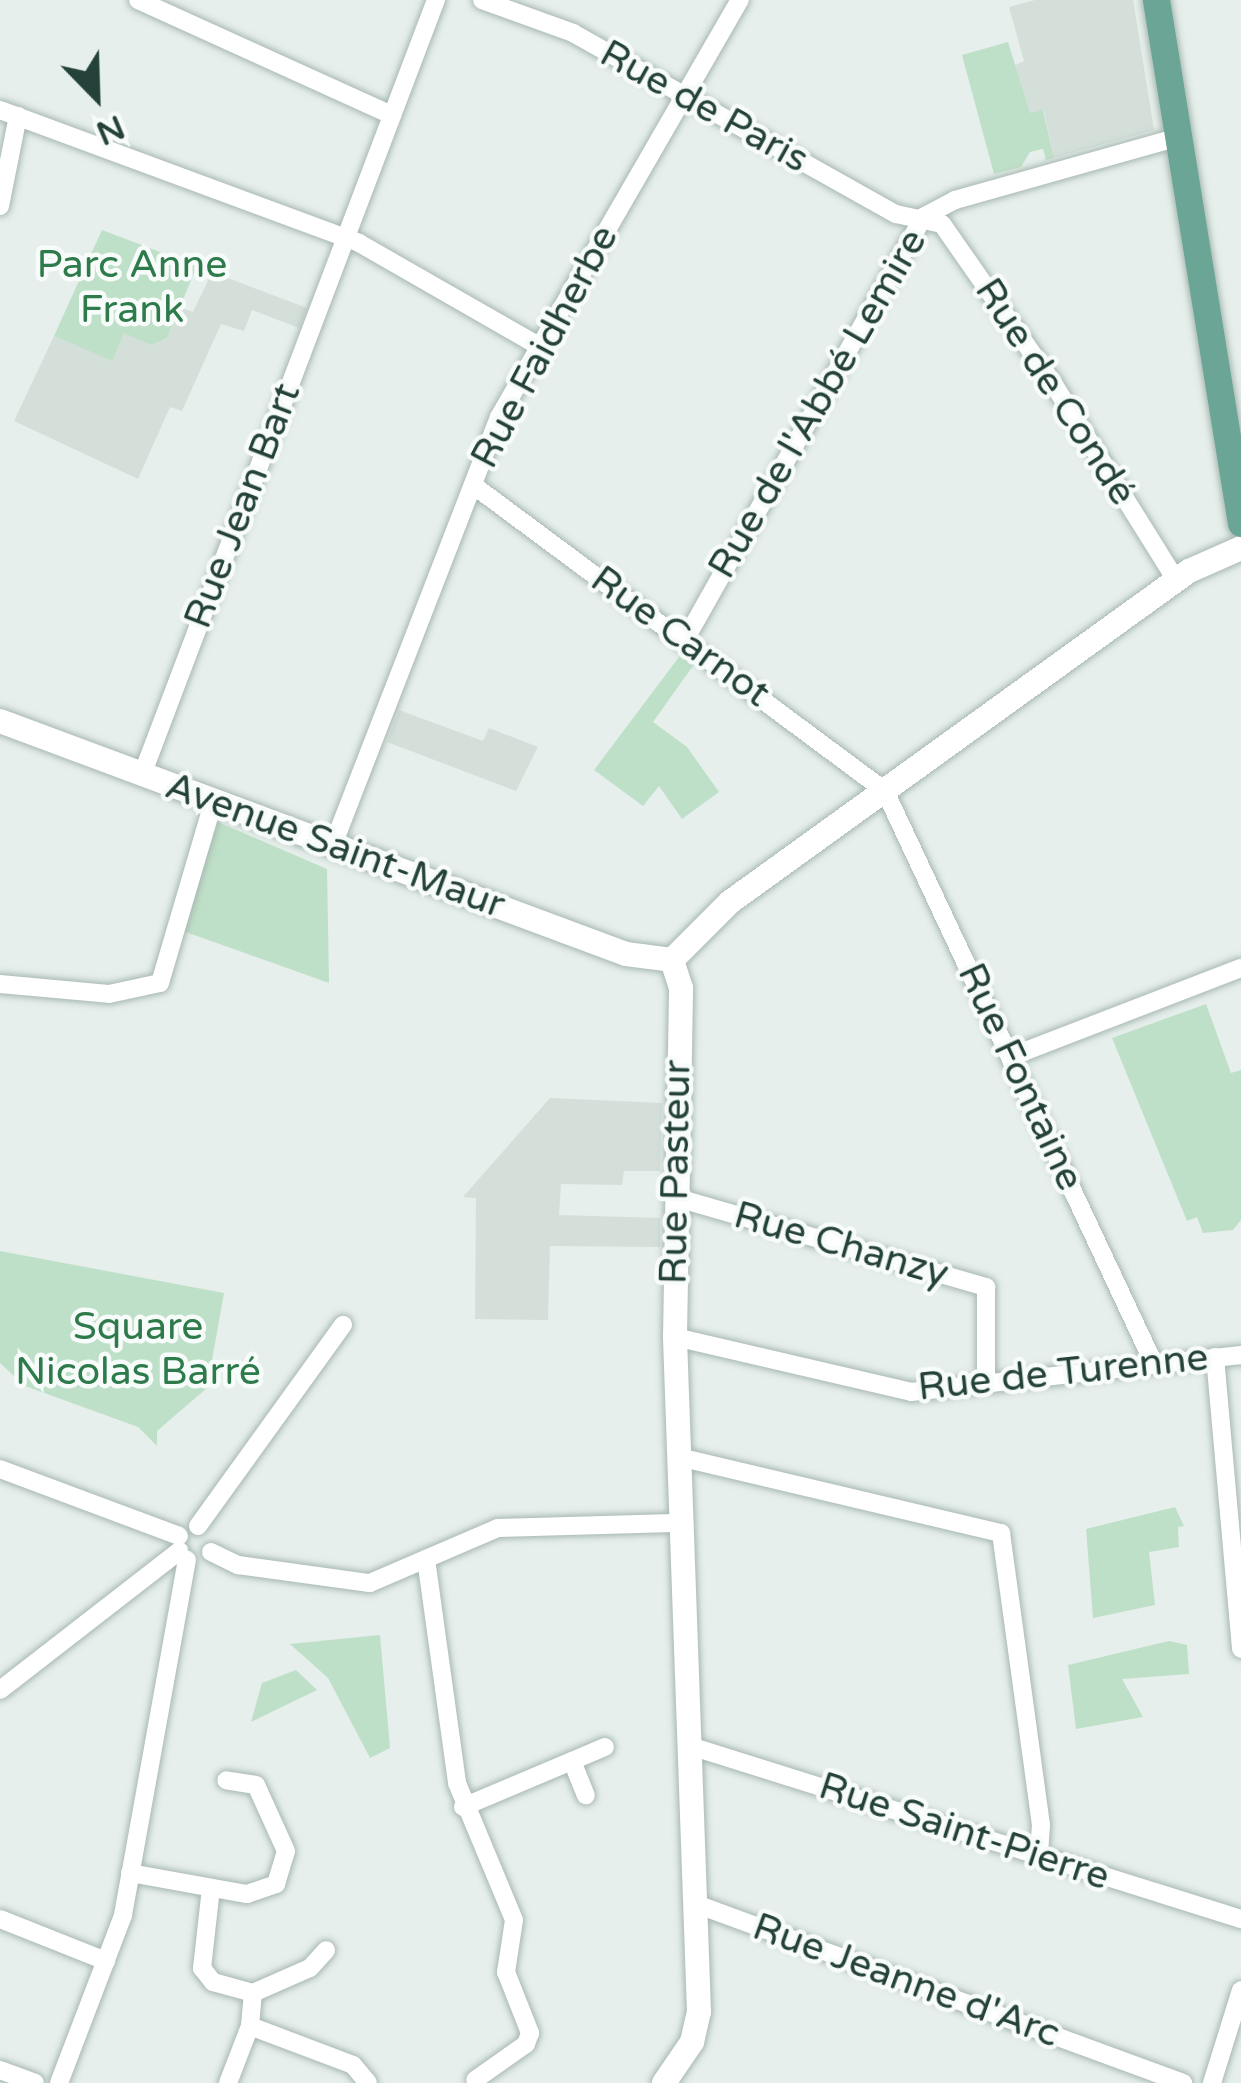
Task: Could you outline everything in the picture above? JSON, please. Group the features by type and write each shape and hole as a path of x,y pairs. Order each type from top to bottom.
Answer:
{"main road":[{"path":"1156,0 1228,406 1241,523"},
{"path":"1228,406 1240,442"}],"street":[{"path":"138,0 392,115"},
{"name":"Rue Jean Bart","path":"142,775 436,0"},
{"name":"Rue de Paris","path":"482,0 561,28 896,214 923,217"},
{"name":"Rue Faidherbe","path":"333,845 473,485 539,346 740,0"},
{"path":"0,206 9,113 345,238 539,346"},
{"name":"Rue de l'Abbé Lemire","path":"685,640 923,217 956,200 1182,136"},
{"name":"Rue de Condé","path":"923,217 941,224 1007,315 1176,580"},
{"name":"Rue Carnot","path":"473,485 885,791"},
{"path":"672,960 709,918 1176,580 1241,548"},
{"name":"Avenue Saint-Maur","path":"0,722 635,957 672,960"},
{"name":"Rue Fontaine","path":"885,791 1154,1364"},
{"path":"0,984 109,994 160,982 214,800"},
{"name":"Rue Pasteur","path":"664,2083 698,2023 675,1337 680,988 672,960"},
{"path":"1010,1057 1241,968"},
{"name":"Rue Chanzy","path":"674,1197 986,1287 986,1384"},
{"path":"0,1690 181,1549 343,1325"},
{"name":"Rue de Turenne","path":"675,1337 902,1391 1241,1354"},
{"path":"1215,1358 1237,1554 1241,1649"},
{"path":"679,1456 1001,1533 1041,1826 1039,1856"},
{"path":"0,1469 181,1549 211,1552 238,1564 361,1583 506,1527 682,1523"},
{"path":"198,1526 212,1537 211,1552"},
{"path":"59,2083 106,1960 130,1874 181,1549"},
{"path":"426,1558 464,1808 514,1920 508,1957 529,2041 471,2079"},
{"name":"Rue Saint-Pierre","path":"687,1744 1241,1919"},
{"path":"464,1808 605,1747"},
{"path":"572,1761 586,1795"},
{"path":"130,1874 261,1892 288,1865 256,1785 226,1780"},
{"path":"212,1888 202,1969 212,1982 253,1993 310,1968 326,1950"},
{"name":"Rue Jeanne d'Arc","path":"696,1904 1183,2083"},
{"path":"0,1919 106,1960"},
{"path":"488,1978 508,1957"},
{"path":"1212,2083 1241,1990"},
{"path":"228,2083 250,2026 253,1993"},
{"path":"250,2026 353,2065 368,2083"},
{"path":"0,2070 34,2083"}],"shaded area":[{"path":"1035,0 1133,0 1154,130 1054,158 1044,111 1030,114 1015,65 1024,61 1009,7"},
{"path":"212,272 307,308 299,328 252,310 244,331 221,324 182,411 170,407 138,479 14,421 54,336 111,360 124,332 151,345 167,338 180,308 193,312"},
{"path":"399,710 483,741 489,728 538,747 516,791 387,742"},
{"path":"550,1098 662,1103 660,1171 624,1171 622,1185 561,1184 559,1215 660,1218 660,1247 550,1246 548,1320 475,1319 476,1198 463,1197"}],"green space":[{"path":"1008,42 1030,113 1043,110 1054,158 1046,160 1043,149 1030,152 1021,167 994,174 962,55"},
{"name":"Parc Anne Frank","path":"102,230 197,266 167,338 151,345 124,333 112,361 54,336"},
{"path":"682,653 695,663 653,722 687,747 719,792 682,819 659,786 643,806 594,770"},
{"path":"218,822 327,869 329,983 183,931"},
{"path":"1206,1004 1231,1073 1241,1070 1241,1220 1233,1230 1203,1233 1197,1217 1187,1221 1112,1038"},
{"name":"Square Nicolas Barré","path":"0,1251 224,1293 207,1388 157,1431 157,1446 138,1427 25,1386 0,1363"},
{"path":"1175,1507 1184,1526 1178,1527 1179,1547 1149,1552 1155,1605 1093,1618 1086,1529"},
{"path":"380,1635 390,1748 370,1758 328,1678 290,1644"},
{"path":"1169,1641 1187,1645 1189,1674 1122,1679 1143,1717 1076,1729 1068,1665"},
{"path":"296,1670 317,1690 251,1722 262,1683"}]}
